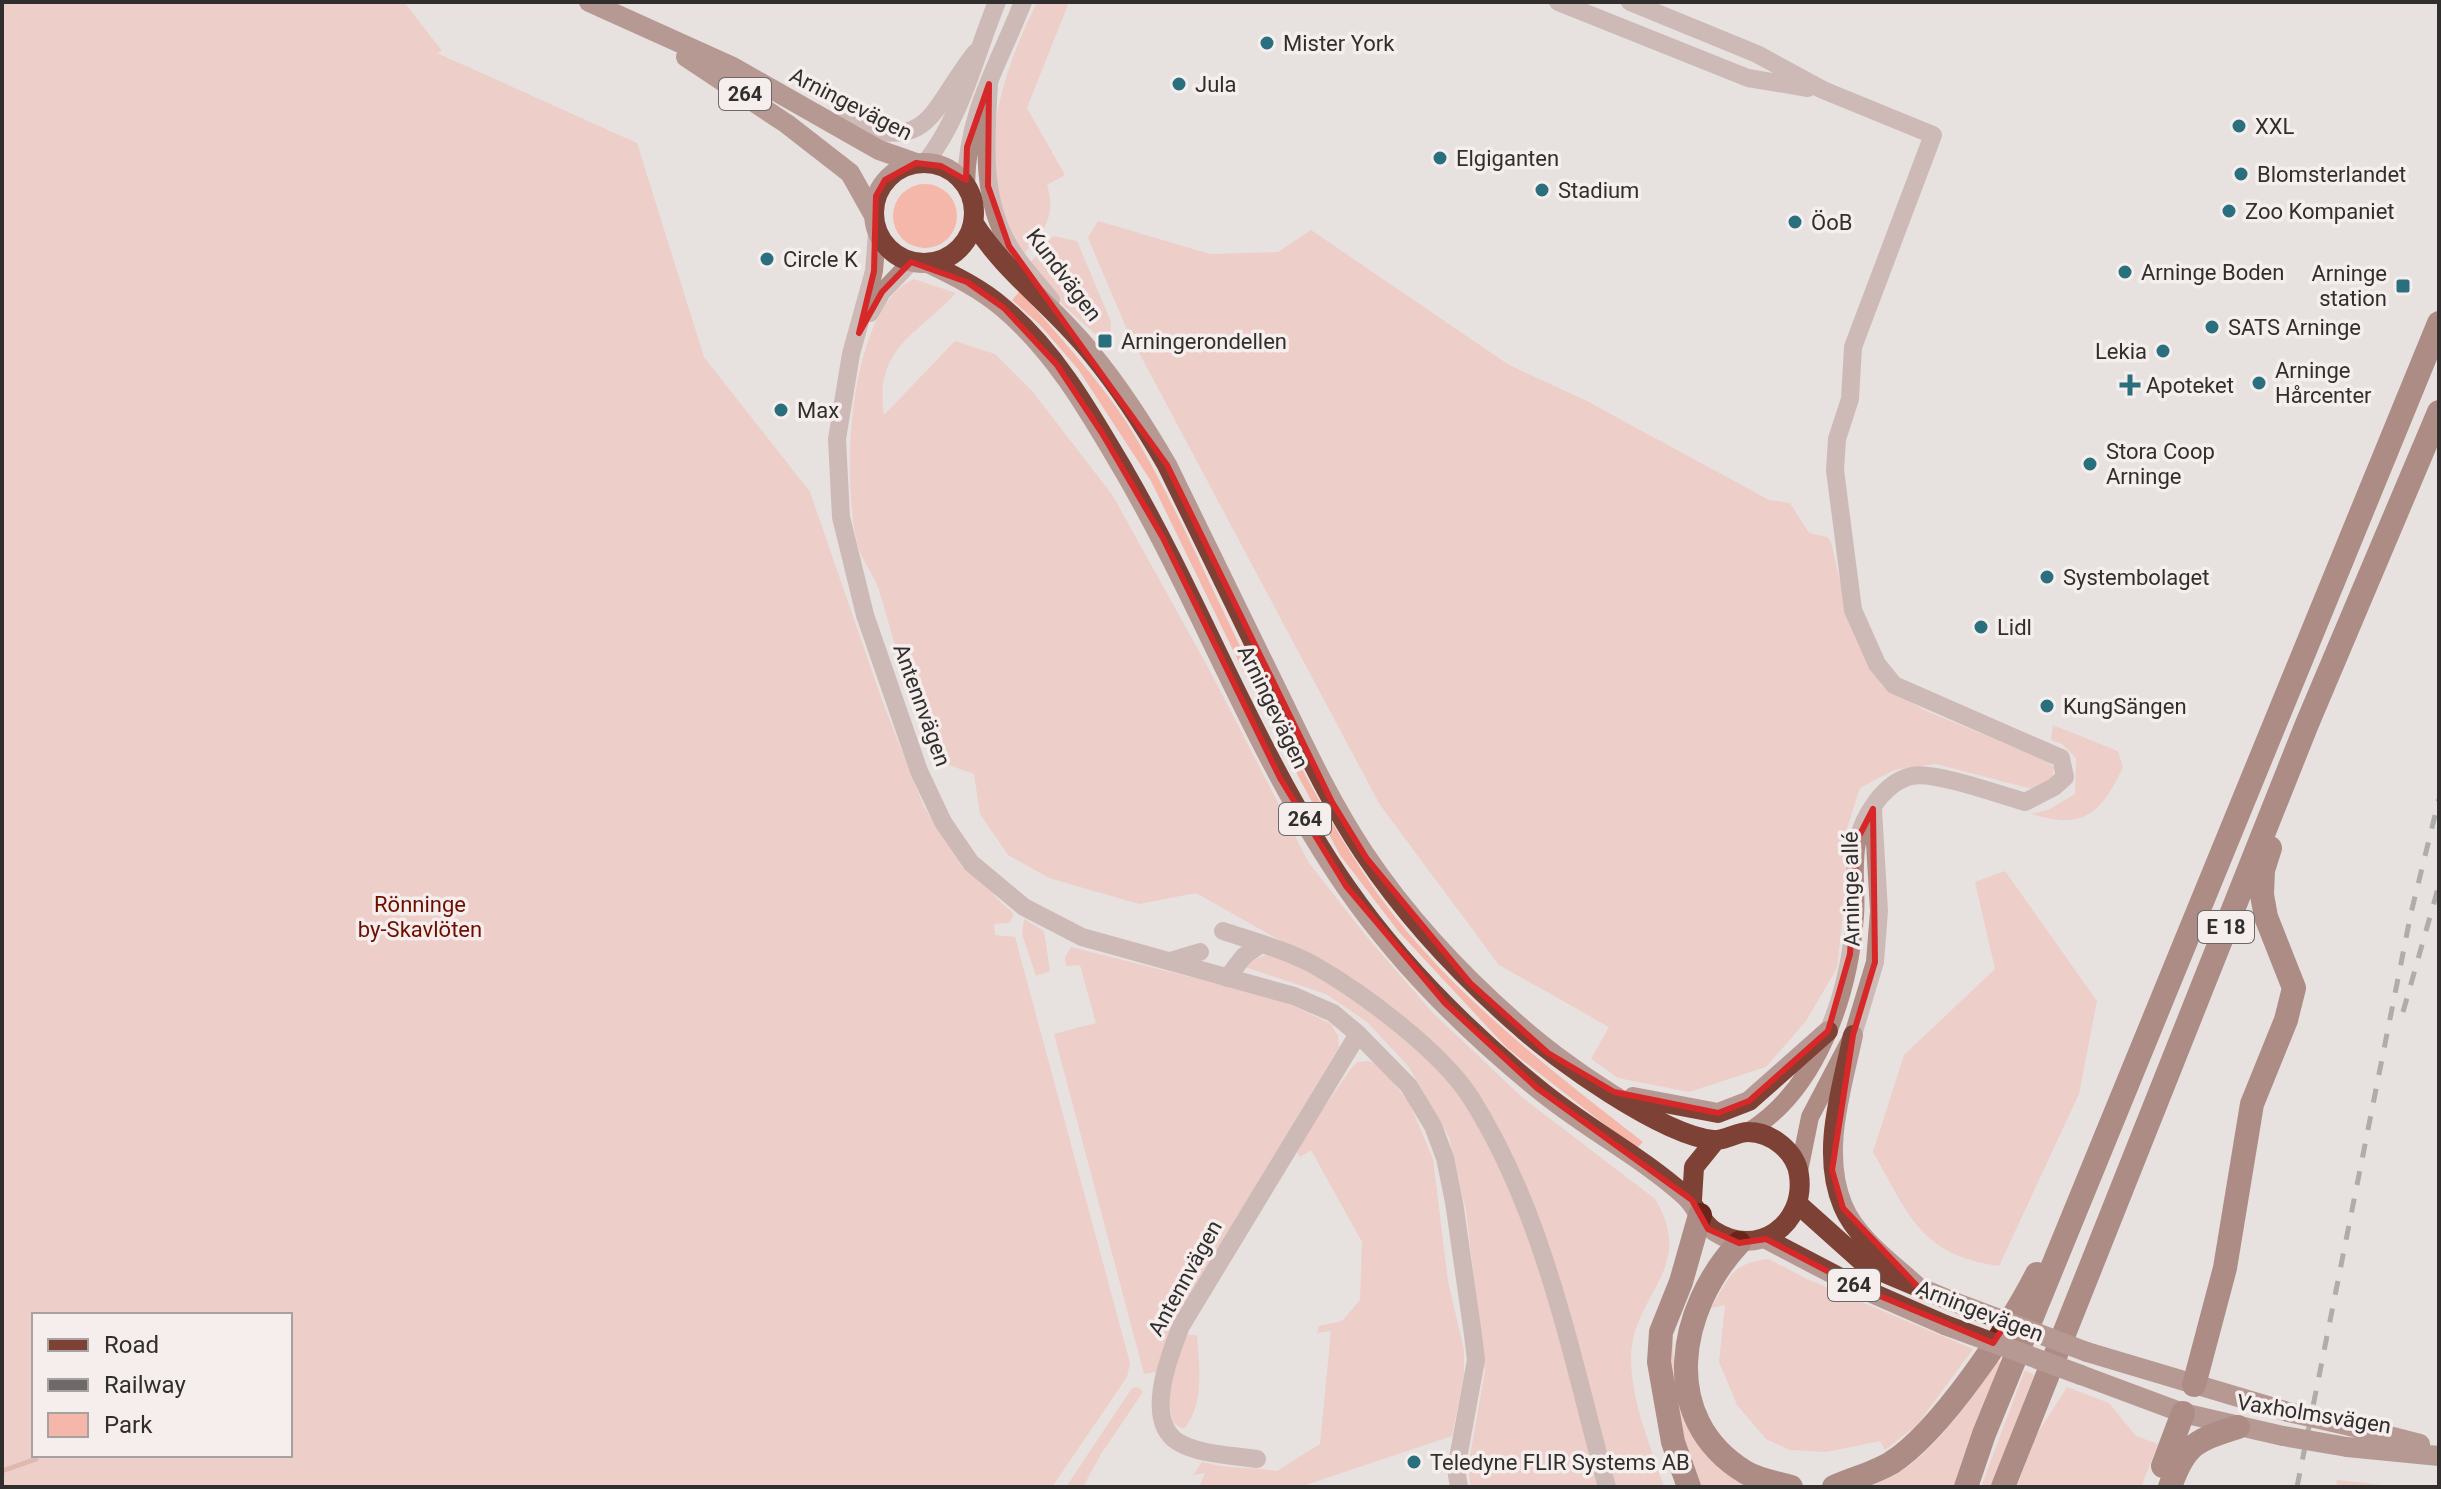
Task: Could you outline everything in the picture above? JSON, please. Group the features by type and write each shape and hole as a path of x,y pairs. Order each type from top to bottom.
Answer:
{"highway":[{"name":"E 18","path":"1966,1487 1984,1434 2439,323"},
{"name":"E 18","path":"2003,1487 2307,724 2439,412"},
{"path":"2194,1385 2225,1268 2252,1104 2286,1020 2294,988 2266,917 2263,870 2439,435"},
{"path":"1834,1487 1890,1463 1924,1436 1955,1399 2030,1288 2107,1138"},
{"path":"1689,1487 1673,1442 1659,1362 1661,1332 1681,1282 1696,1208"},
{"path":"1739,1243 1723,1260 1690,1322 1685,1376 1702,1429 1721,1454 1747,1474 1791,1487"},
{"path":"2155,1487 2183,1413"},
{"path":"2170,1487 2187,1449 2207,1436 2238,1427"}],"main road":[{"name":"Arningevägen","path":"590,3 731,66 879,150 921,163"},
{"name":"Arningevägen","path":"590,3 724,80 787,124 850,173 875,224"},
{"path":"875,224 876,196 885,180 899,169 921,163"},
{"name":"264","path":"921,163 941,166 966,185 973,203 973,222"},
{"name":"Arningevägen","path":"973,222 1001,262 1091,353 1167,465 1332,802 1367,859 1470,983 1548,1053 1664,1123 1715,1141"},
{"path":"920,263 958,250 973,222"},
{"name":"264","path":"875,224 891,252 920,263"},
{"name":"Arningevägen","path":"920,263 967,282 1004,308 1072,385 1163,538 1280,778 1346,886 1384,936 1445,1003 1537,1088 1696,1208 1708,1229 1739,1243"},
{"path":"1614,1092 1681,1109 1718,1113 1749,1101 1828,1031"},
{"path":"1853,1035 1835,1125 1832,1170 1843,1208 1871,1243 1918,1287"},
{"path":"1696,1208 1694,1167 1715,1141 1748,1132 1771,1138 1790,1153 1799,1171 1799,1205 1787,1224 1766,1239 1739,1243"},
{"name":"Arningevägen","path":"1799,1205 1866,1265 1918,1287 2087,1352 2288,1412 2349,1437"},
{"name":"Arningevägen","path":"1766,1239 1856,1286 1945,1325 2183,1413"},
{"path":"2183,1413 2194,1385"},
{"name":"Vaxholmsvägen","path":"2183,1413 2283,1436 2349,1437 2439,1456"},
{"path":"2349,1437 2439,1449"}],"street":[{"path":"921,163 943,141 997,2"},
{"name":"Kundvägen","path":"966,185 967,147 976,109 1023,2"},
{"path":"1558,2 1748,78 1823,90"},
{"path":"1630,2 1757,54 1823,90 1933,135 1853,347 1850,399 1837,439 1835,470 1853,610 1877,664 1894,685 2061,758 2065,777 2054,787 2025,802 1972,786 1914,775 1887,788 1873,809"},
{"path":"804,109 874,133 902,135 927,125 975,53"},
{"name":"Kundvägen","path":"989,84 985,158 997,216 1009,246 1091,353"},
{"name":"Antennvägen","path":"875,224 874,271 851,354 837,439 841,517 865,615 919,771 943,822 971,863 1024,907 1082,937 1294,996 1333,1013 1409,1086 1433,1126 1445,1158 1476,1360 1456,1469 1459,1487"},
{"name":"Antennvägen","path":"859,333 882,292 920,263"},
{"name":"Arninge allé","path":"1748,1132 1773,1117 1799,1086 1828,1031 1850,954 1857,840 1873,809"},
{"name":"Arninge allé","path":"1799,1171 1810,1117 1853,1035 1875,962 1879,873 1873,809"},
{"path":"1223,931 1312,964 1391,1018 1469,1096 1534,1225 1607,1487"},
{"path":"1227,978 1244,956 1261,944"},
{"path":"1170,961 1200,952"},
{"name":"Antennvägen","path":"1257,1459 1198,1450 1176,1441 1165,1423 1160,1396 1165,1367 1181,1326 1358,1034"}],"highlighted area":[{"path":"989,84 988,186 1009,246 1167,465 1332,802 1367,859 1470,983 1548,1053 1614,1092 1718,1113 1749,1101 1828,1031 1850,954 1857,840 1873,809 1875,962 1853,1035 1832,1170 1843,1208 1918,1287 2007,1322 1993,1343 1856,1286 1766,1239 1739,1243 1708,1229 1692,1200 1537,1088 1445,1003 1346,886 1280,778 1163,538 1102,433 1057,365 1004,308 967,282 911,262 882,292 859,333 874,271 876,196 885,180 916,163 941,166 966,180 967,147"}],"green space":[{"name":"Rönninge by-Skavlöten","path":"2,2 404,2 442,51 437,53 637,143 704,357 810,492 883,703 924,807 962,867 983,873 996,898 1014,914 1009,923 994,924 995,935 1015,937 1130,1363 1127,1377 1052,1487 2,1487"},
{"path":"1037,2 1069,2 1027,108 1065,175 1047,185 1049,215 1042,231 1023,255 1007,223 997,191 995,128 1010,65"},
{"path":"925,184 943,190 951,198 957,216 951,234 943,242 925,248 907,242 899,234 893,216 899,198 907,190"},
{"path":"1098,221 1210,254 1278,252 1311,230 1509,365 1585,400 1769,500 1790,503 1809,533 1827,537 1831,542 1850,625 1882,686 1924,710 2048,761 2054,768 2052,779 2032,789 1936,764 1894,770 1860,788 1843,841 1846,886 1837,968 1806,1021 1766,1067 1689,1092 1618,1078 1591,1059 1609,1027 1499,965 1380,805 1128,332 1088,238"},
{"path":"1053,236 1077,241 1111,322 1110,338 1104,332 1095,334 1063,305 1030,263"},
{"path":"914,279 956,293 901,345 892,358 885,374 884,415 955,341 995,354 1033,392 1113,496 1210,671 1309,863 1432,1012 1523,1098 1655,1199 1666,1224 1669,1245 1659,1282 1640,1317 1631,1361 1638,1409 1664,1487 1471,1487 1468,1467 1485,1371 1466,1210 1449,1137 1409,1067 1367,1022 1326,994 1242,966 1269,953 1327,981 1380,1018 1480,1102 1348,979 1196,893 1139,904 1049,878 1008,855 980,814 974,774 932,759 879,590 858,546 850,482 854,400 862,360 875,325 892,297"},
{"path":"1020,291 1076,356 1127,423 1174,508 1285,737 1343,841 1392,913 1423,950 1492,1019 1643,1142 1636,1149 1507,1048 1399,932 1340,855 1250,685 1151,481 1078,369 1040,325 1012,300"},
{"path":"2053,725 2118,751 2123,767 2098,807 2078,819 2049,819 2031,814 2048,810 2075,794 2076,758 2062,744 2051,740"},
{"path":"2005,871 2097,1001 2079,1094 1999,1266 1972,1260 1934,1242 1908,1213 1873,1152 1904,1055 1995,969 1975,882"},
{"path":"1024,919 1044,931 1050,971 1036,976 1022,934"},
{"path":"1071,947 1282,1000 1331,1024 1338,1036 1339,1047 1175,1320 1158,1372 1144,1374 1054,1034 1096,1023 1080,965 1066,966 1065,957"},
{"path":"1369,1061 1379,1065 1409,1102 1433,1159 1448,1281 1464,1350 1464,1375 1452,1436 1300,1487 1199,1487 1205,1473 1193,1475 1202,1462 1277,1471 1320,1444 1331,1331 1317,1333 1319,1326 1342,1321 1360,1300 1362,1242 1311,1150 1300,1157 1295,1149 1350,1070 1357,1062"},
{"path":"1769,1259 1807,1279 1973,1349 1917,1425 1885,1450 1880,1441 1826,1452 1790,1450 1766,1439 1737,1405 1719,1362 1725,1305 1711,1308 1727,1280 1739,1268"},
{"path":"1197,1335 1199,1384 1195,1408 1184,1429 1173,1423 1167,1393 1182,1338"},
{"path":"1673,1336 1676,1388 1686,1425 1709,1455 1750,1487 1696,1487 1667,1374"},
{"path":"1996,1360 2002,1364 1955,1487 1868,1487 1910,1465 1927,1451 1956,1417"},
{"path":"2025,1370 2034,1375 1992,1487 1981,1487"},
{"path":"1138,1387 1143,1392 1101,1454 1083,1487 1066,1487 1132,1388"},
{"path":"2067,1387 2109,1403 2136,1436 2158,1444 2141,1487 2017,1487 2035,1437"},
{"path":"2337,1480 2401,1487 2336,1487"}],"waterway":[{"path":"2,1471 36,1459"}],"railway":[{"path":"2297,1487 2411,913 2439,799"},
{"path":"2403,1012 2439,885"}],"place":[{"name":"Mister York","path":"1267,43"},
{"name":"Jula","path":"1179,84"},
{"name":"XXL","path":"2239,126"},
{"name":"Elgiganten","path":"1440,158"},
{"name":"Blomsterlandet","path":"2241,174"},
{"name":"Stadium","path":"1542,190"},
{"name":"Zoo Kompaniet","path":"2229,211"},
{"name":"ÖoB","path":"1795,222"},
{"name":"Circle K","path":"767,259"},
{"name":"Arninge Boden","path":"2125,272"},
{"name":"Arninge station","path":"2403,286"},
{"name":"SATS Arninge","path":"2212,327"},
{"name":"Arningerondellen","path":"1105,341"},
{"name":"Lekia","path":"2163,351"},
{"name":"Arninge Hårcenter","path":"2259,383"},
{"name":"Apoteket","path":"2130,385"},
{"name":"Max","path":"781,410"},
{"name":"Stora Coop Arninge","path":"2090,464"},
{"name":"Systembolaget","path":"2047,577"},
{"name":"Lidl","path":"1981,627"},
{"name":"KungSängen","path":"2047,706"},
{"name":"Teledyne FLIR Systems AB","path":"1414,1462"}]}
